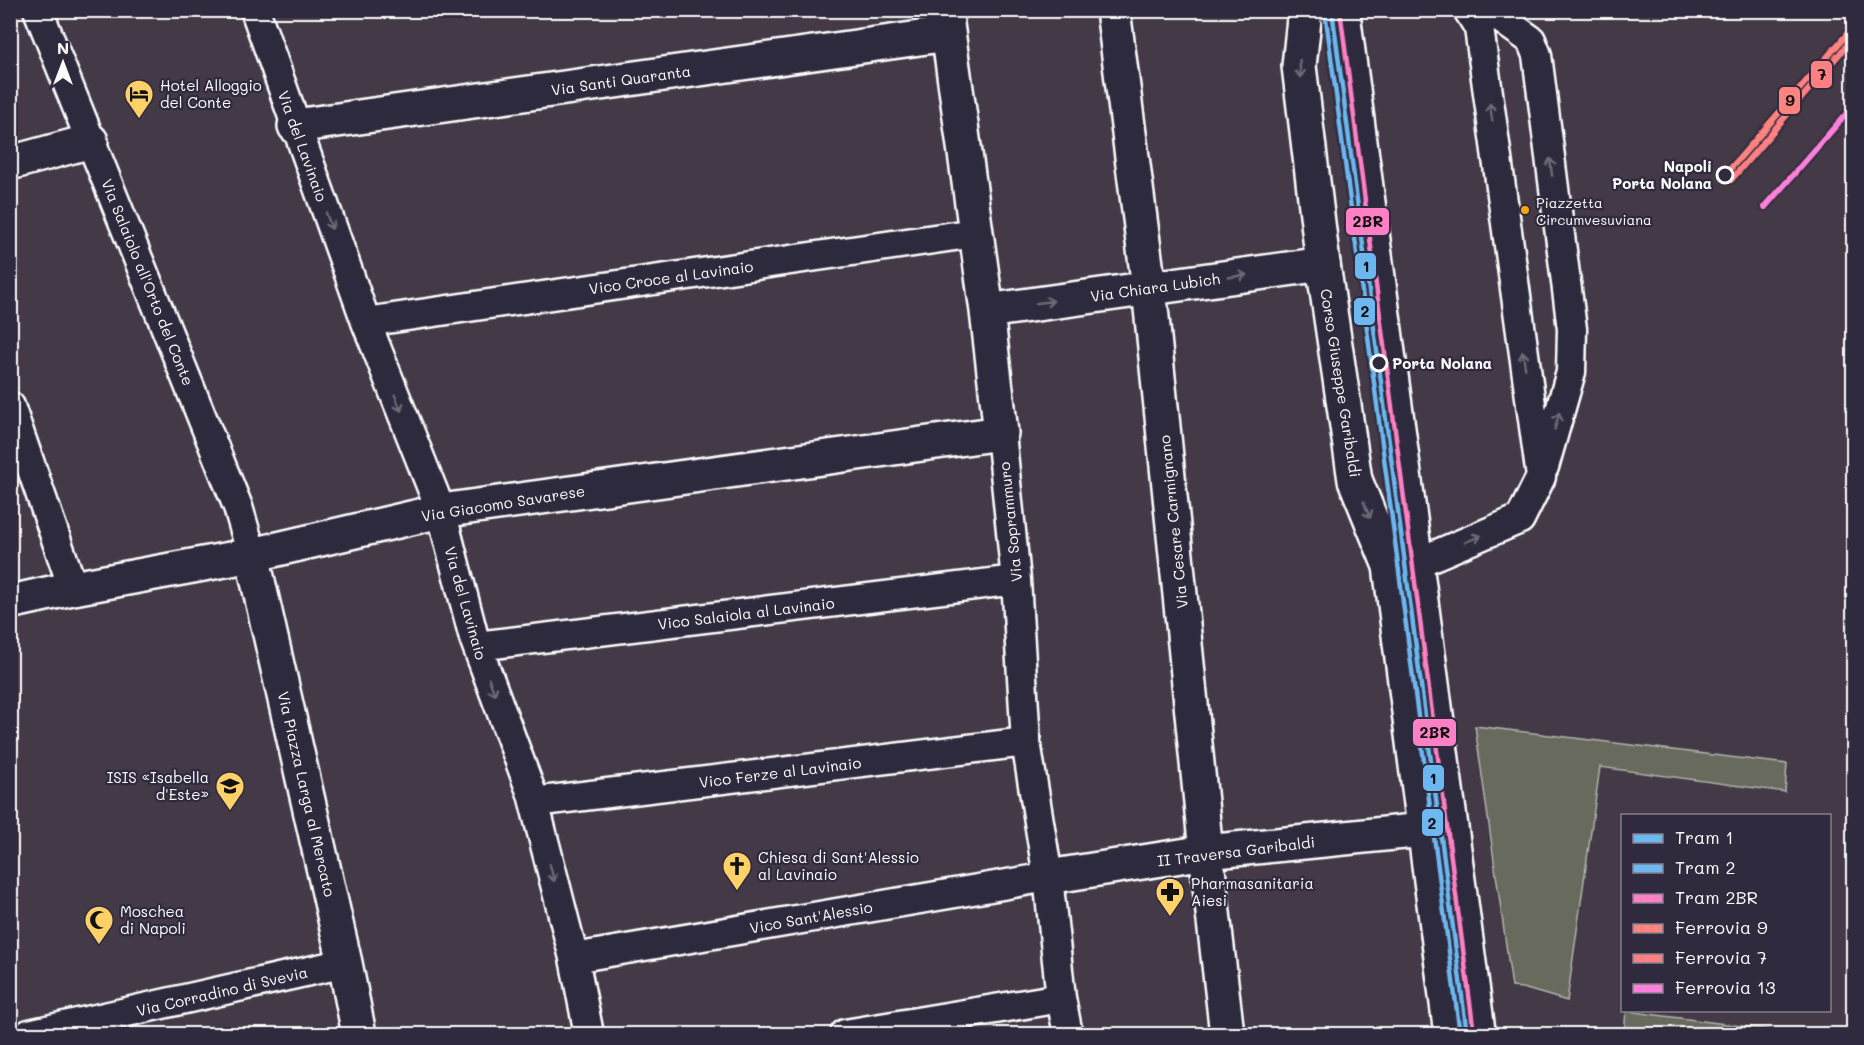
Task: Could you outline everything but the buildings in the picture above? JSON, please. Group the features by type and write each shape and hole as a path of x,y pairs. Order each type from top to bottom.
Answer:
{"street":[{"name":"Via Cesare Carmignano","path":"1113,10 1149,288 1206,852 1227,1035"},
{"name":"Corso Giuseppe Garibaldi","path":"1305,10 1299,66 1323,264 1355,480 1404,564 1425,830 1451,1035"},
{"name":"Via Santi Quaranta","path":"295,126 946,22"},
{"name":"Via Soprammuro","path":"946,22 987,311 1001,434"},
{"path":"10,163 91,141"},
{"name":"Via Chiara Lubich","path":"987,311 1323,264"},
{"name":"Via Giacomo Savarese","path":"10,602 252,555 441,511 1001,434"},
{"name":"Via Piazza Larga al Mercato","path":"252,555 345,963 359,1035"},
{"name":"II Traversa Garibaldi","path":"1048,877 1206,852 1425,830"}],"lane":[{"name":"Via Salaiolo all'Orto del Conte","path":"38,10 238,507 252,555"},
{"name":"Via del Lavinaio","path":"255,10 366,322 441,511 477,646 534,802 574,958 589,1035"},
{"path":"1345,10 1404,564 1481,1035"},
{"path":"1468,10 1479,28 1541,477"},
{"path":"1404,564 1520,519 1541,477 1571,372 1572,329 1537,55 1531,40 1485,10"},
{"name":"Vico Croce al Lavinaio","path":"366,322 975,232"},
{"path":"10,406 73,588"},
{"name":"Via Soprammuro","path":"1001,434 1016,580 1026,742 1048,877 1061,998 1068,1035"},
{"name":"Vico Salaiola al Lavinaio","path":"477,646 1016,580"},
{"name":"Vico Ferze al Lavinaio","path":"534,802 1026,742"},
{"name":"Vico Sant'Alessio","path":"574,958 1048,877"},
{"name":"Via Corradino di Svevia","path":"29,1035 121,1025 345,963"},
{"path":"845,1035 1061,998"}],"green space":[{"path":"1475,726 1787,764 1785,792 1600,767 1567,1001 1512,987"},
{"path":"1626,1012 1634,1012 1803,1034 1624,1034"}],"tram line":[{"name":"1","path":"1332,10 1467,1034"},
{"name":"2BR","path":"1340,10 1474,1033"},
{"name":"2","path":"1325,11 1460,1034"}],"rail line":[{"name":"9","path":"1725,175 1854,26"},
{"name":"7","path":"1731,180 1854,37"},
{"name":"13","path":"1765,207 1854,105"}],"place":[{"name":"Hotel Alloggio del Conte","path":"139,120"},
{"name":"Napoli Porta Nolana","path":"1725,175"},
{"name":"Piazzetta Circumvesuviana","path":"1525,210"},
{"name":"Porta Nolana","path":"1379,363"},
{"name":"ISIS «Isabella d'Este»","path":"230,812"},
{"name":"Chiesa di Sant'Alessio al Lavinaio","path":"737,892"},
{"name":"Pharmasanitaria Aiesi","path":"1170,918"},
{"name":"Moschea di Napoli","path":"99,946"}]}
